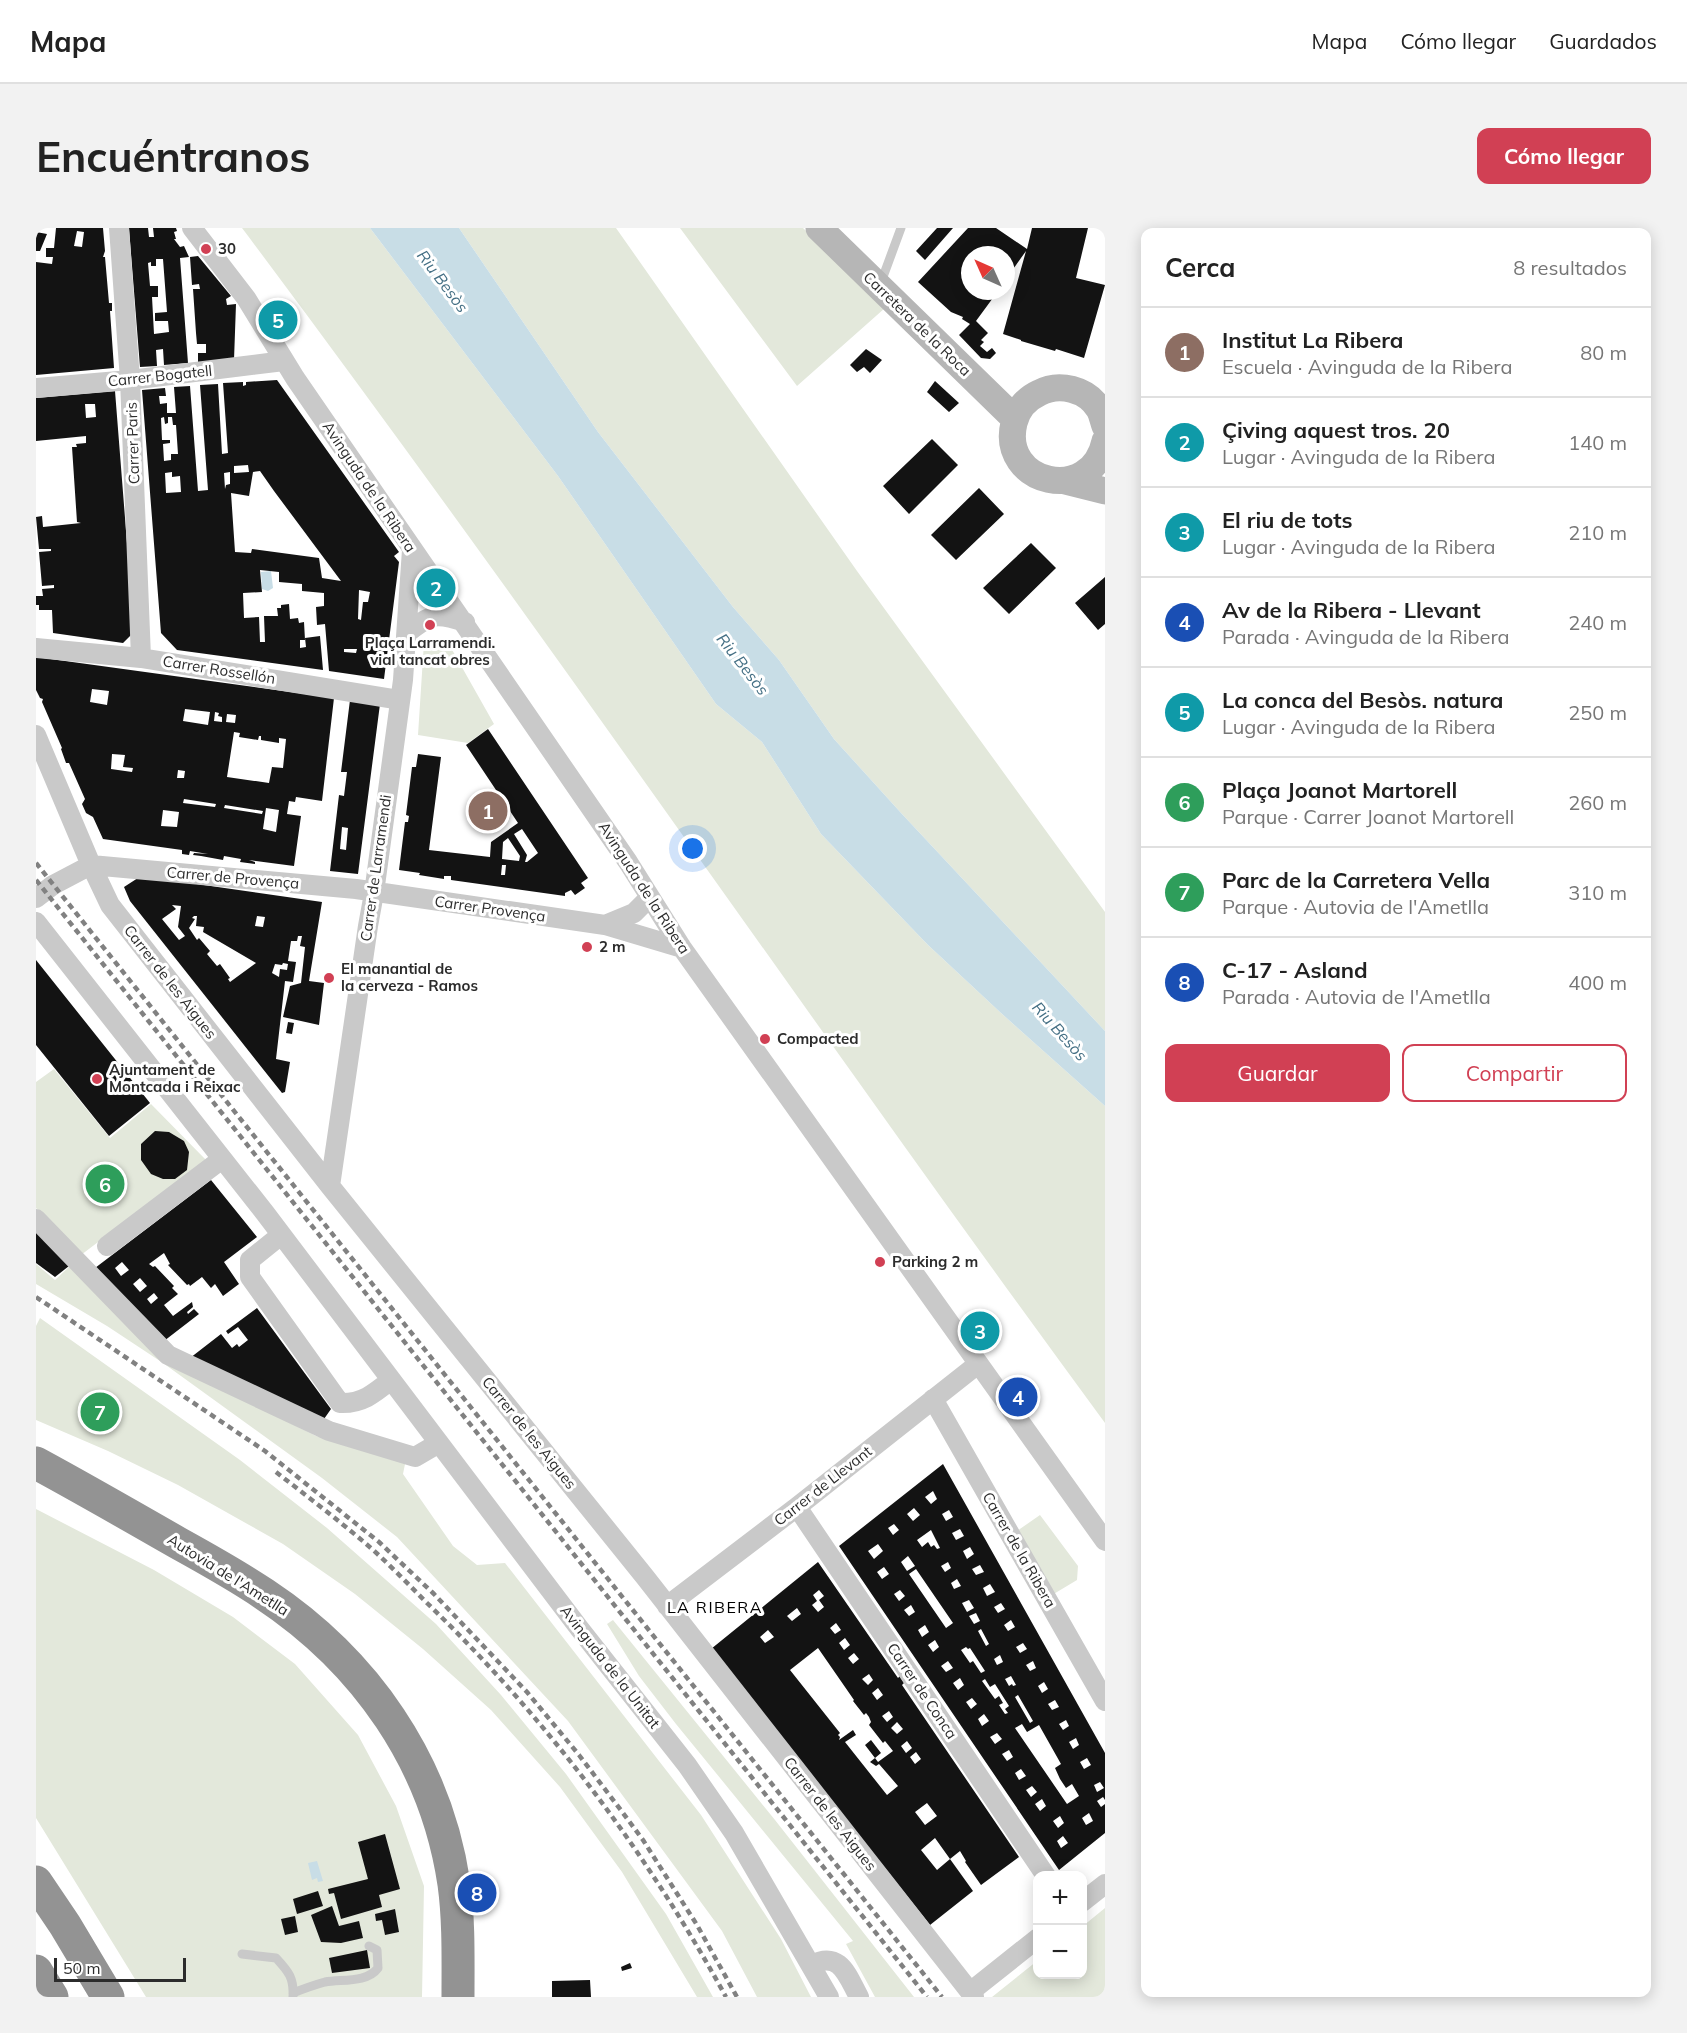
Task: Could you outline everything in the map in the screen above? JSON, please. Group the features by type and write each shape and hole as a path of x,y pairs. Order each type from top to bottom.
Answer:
{"highway":[{"name":"Autovia de l'Ametlla","path":"36,1463 265,1594 329,1645 383,1706 408,1746 454,1857 454,1884 463,1933 458,1997"},
{"name":"Autovia de l'Ametlla","path":"36,1488 246,1608 273,1626 307,1652 359,1710 377,1737 409,1800 429,1867 436,1938 438,1997"},
{"path":"36,1882 108,1997"},
{"path":"36,1971 52,1997"}],"street":[{"name":"Carrer Paris","path":"119,228 130,380 141,658"},
{"name":"Avinguda de la Ribera","path":"192,228 246,298 284,361 412,550 465,622 682,948 1105,1541"},
{"name":"Carretera de la Roca","path":"819,228 1015,419"},
{"name":"Carrer Bogatell","path":"36,388 130,380 284,361"},
{"path":"966,372 1032,396"},
{"path":"1102,460 1077,478 1055,481 1035,475 1020,460 1012,440 1015,419 1022,406 1032,396 1046,389 1062,387 1077,390 1098,399 1105,426"},
{"path":"1065,481 1105,491"},
{"name":"Carrer de Larramendi","path":"330,1186 400,700 412,550"},
{"path":"407,633 434,615 465,622"},
{"name":"Carrer Rossellón","path":"36,648 141,658 400,700"},
{"name":"Carrer de les Aigues","path":"36,735 110,905 330,1186 667,1606 972,1995"},
{"path":"36,898 53,885 91,865"},
{"name":"Carrer de Provença","path":"91,865 356,889 374,893"},
{"name":"Carrer Provença","path":"374,893 605,925 682,948"},
{"path":"605,925 634,913 650,897"},
{"name":"Avinguda de la Unitat","path":"36,922 281,1235 716,1805 829,1997"},
{"path":"107,1246 222,1159"},
{"path":"36,1219 168,1355 329,1431 415,1457 439,1443"},
{"path":"281,1235 250,1260 250,1277 340,1403 355,1404 378,1391 391,1380"},
{"name":"Carrer de Llevant","path":"667,1606 797,1508 978,1364"},
{"name":"Carrer de la Ribera","path":"933,1400 1105,1701"},
{"name":"Carrer de Conca","path":"797,1508 1043,1871"},
{"path":"1087,1899 1105,1884"},
{"path":"972,1995 1033,1942"},
{"path":"811,1965 822,1959 830,1959 837,1963 843,1968 859,1997"}],"lane":[{"path":"879,286 902,228"},
{"path":"242,1954 276,1958 294,1983 293,1995 325,1982 366,1977 375,1973 378,1968 377,1950 369,1946"}],"shaded area":[{"path":"242,228 370,228 558,476 716,704 762,742 821,834 928,945 1105,1106 1105,1423 568,674"},
{"path":"459,228 616,228 857,571 1105,912 1105,1031 834,739 779,660 733,607 598,432"},
{"path":"680,228 803,228 885,308 797,386"},
{"path":"446,639 494,724 468,743 418,735 424,642"},
{"path":"54,1069 110,1138 151,1104 206,1160 81,1255 36,1208 36,1082"},
{"path":"36,1264 55,1280 70,1266 169,1362 316,1436 406,1459 403,1474 453,1546 477,1565 505,1563 701,1815 781,1939 811,1997 757,1997 722,1931 568,1721 397,1537 322,1478 163,1363 107,1326 36,1284"},
{"path":"40,1318 240,1460 327,1528 436,1624 501,1695 566,1774 666,1914 713,1997 697,1997 622,1872 560,1787 491,1710 423,1649 355,1594 283,1544 178,1485 36,1420 36,1326"},
{"path":"36,1509 154,1570 233,1617 295,1664 358,1735 396,1806 424,1886 422,1997 146,1997 36,1818"},
{"path":"1040,1515 1078,1566 1077,1580 1052,1595 1017,1531"},
{"path":"613,1620 775,1820 914,1997 875,1997 846,1944 853,1941 639,1676 607,1624"},
{"path":"1105,1908 1105,1997 992,1997 1033,1964 1033,1979 1087,1979 1087,1923"}],"water":[{"name":"Riu Besòs","path":"370,228 459,228 598,432 733,607 779,660 834,739 1105,1031 1105,1106 928,945 821,834 762,742 716,704 558,476"},
{"path":"271,571 273,588 268,591 262,589 261,572"},
{"path":"317,1861 323,1881 318,1882 317,1878 312,1880 308,1863"}],"building":[{"path":"56,228 103,228 105,251 103,257 105,257 109,303 112,303 112,311 110,311 114,368 36,375 36,262 52,264 53,257 46,257 46,248 54,248","holes":["77,231 84,232 82,247 74,246"]},
{"path":"129,228 148,228 149,237 154,237 153,228 176,228 177,231 174,232 176,239 174,239 180,247 184,246 189,257 180,258 188,363 164,365 163,349 156,350 157,366 140,367","holes":["156,259 163,259 167,312 155,313 155,321 168,321 169,332 154,334 152,297 158,297 158,286 150,286 148,263 151,262 151,266 156,266"]},
{"path":"937,228 953,228 925,260 916,251"},
{"path":"968,228 996,228 1027,249 1032,228 1088,228 1076,278 1105,285 1084,358 1056,349 1055,351 1003,334 1012,300 1015,300 1015,291 1026,251 1015,266 1015,246 961,246 961,300 991,300 976,321 988,333 981,340 984,342 980,346 987,352 992,348 996,353 990,359 981,358 959,335 970,324 962,319 963,317 951,312 918,282"},
{"path":"36,232 47,234 40,251 36,251"},
{"path":"198,256 231,296 226,299 227,305 236,304 234,360 198,363 198,353 206,353 206,344 197,344 193,289 200,289 199,284 192,285 190,257"},
{"path":"866,349 882,360 870,373 864,367 857,372 850,365"},
{"path":"277,380 399,552 394,556 399,562 384,679 329,671 325,624 317,625 316,607 324,606 324,593 302,591 302,584 279,582 279,572 260,570 262,592 243,593 244,618 259,617 260,642 265,642 264,616 278,616 277,608 289,604 290,619 298,618 299,623 304,622 305,640 300,640 300,648 306,647 305,638 320,636 323,670 177,650 161,633 142,390 165,388 166,396 159,396 160,404 167,403 167,413 176,413 174,387 190,386 198,491 208,490 200,385 218,384 222,454 228,453 223,383 243,382 243,386 246,382","holes":["164,417 165,424 168,423 168,417 172,417 173,425 176,425 178,454 171,454 171,460 164,461 163,444 170,443 170,440 162,440 161,418","248,465 249,472 234,473 234,466","260,471 341,581 322,578 319,558 252,549 251,553 235,552 231,493 249,496 253,472","172,472 172,477 180,476 181,492 166,493 165,473","230,472 230,484 226,485 225,489 224,473","359,590 370,592 368,602 363,602 361,620 358,619","344,649 357,649 356,653 344,652"]},
{"path":"935,381 959,403 949,412 927,392"},
{"path":"115,391 134,632 123,643 53,633 52,610 39,610 39,605 36,605 36,596 43,596 42,589 54,588 54,585 42,586 39,552 51,551 51,549 39,549 36,517 42,516 43,527 81,523 77,522 72,447 86,443 86,436 36,441 36,398","holes":["85,404 95,404 96,417 86,418"]},
{"path":"932,439 958,465 909,514 883,486"},
{"path":"979,488 1004,514 956,560 931,535"},
{"path":"1031,543 1056,568 1009,614 983,588"},
{"path":"1105,577 1105,624 1098,630 1075,603"},
{"path":"36,657 334,698 322,801 296,797 295,802 289,801 287,814 301,816 294,866 249,860 255,864 240,862 241,859 224,856 223,860 193,855 194,853 208,854 190,851 189,855 182,854 182,850 103,839 93,817 86,813 82,804 85,799 69,763 66,763 42,702 43,699 36,690","holes":["92,689 109,691 107,705 90,702","185,709 210,712 208,725 183,721","215,712 222,717 222,722 214,721","227,714 236,715 235,723 226,722","234,732 240,733 239,737 258,740 261,736 261,740 279,743 279,738 286,739 283,768 272,767 269,783 227,777","112,754 125,755 123,767 133,768 132,772 111,769","178,770 185,771 184,778 177,778","184,799 216,804 215,807 183,803","225,805 263,811 262,814 224,808","266,808 279,810 276,832 263,829","163,810 179,812 177,827 161,826"]},
{"path":"350,700 380,704 358,874 330,871 339,795 344,796 347,772 341,772","holes":["342,827 348,828 346,850 340,849"]},
{"path":"488,729 588,878 581,883 585,888 575,895 571,890 565,893 565,896 451,880 451,876 444,876 444,879 399,870 405,822 408,822 409,816 406,815 412,767 416,767 418,754 441,757 429,850 490,857 491,842 518,823 466,745","holes":["522,829 538,853 527,862 525,862 527,855 514,834","508,838 520,856 519,861 502,859 503,842","502,865 506,865 505,875 501,875"]},
{"path":"141,876 322,902 309,981 324,983 319,1025 283,1017 290,986 301,983 305,947 300,946 302,936 298,936 297,941 291,941 288,961 296,962 293,982 285,981 276,1059 290,1062 285,1092 282,1093 130,901 124,887","holes":["172,905 181,906 178,927 185,936 179,940 162,919 176,909","197,916 196,926 204,927 203,932 256,963 230,982 228,979 230,978 220,964 217,966 207,954 210,951 199,938 197,940 189,928 195,919 192,918","257,916 265,917 263,927 255,926","283,963 288,964 287,970 280,969 279,977 272,973 275,964 282,965"]},
{"name":"Ajuntament de Montcada i Reixac","path":"36,960 150,1103 109,1136 36,1045"},
{"path":"288,1022 294,1023 292,1034 286,1033"},
{"path":"155,1131 169,1132 184,1141 189,1152 187,1170 175,1179 163,1179 151,1174 141,1160 141,1144"},
{"path":"211,1180 257,1237 224,1262 239,1284 223,1296 215,1284 211,1288 202,1277 190,1286 187,1285 168,1265 170,1264 164,1253 149,1264 155,1266 174,1286 172,1288 178,1294 164,1305 173,1316 192,1302 193,1307 187,1312 188,1314 194,1309 199,1314 164,1341 95,1268","holes":["122,1262 129,1270 121,1276 115,1268","140,1278 147,1286 140,1292 133,1284","154,1293 158,1298 151,1304 147,1299"]},
{"path":"36,1231 69,1266 55,1277 36,1263"},
{"path":"257,1308 331,1409 324,1419 190,1358 221,1334 232,1348 237,1344 239,1347 248,1340 238,1327 228,1334 226,1331"},
{"path":"943,1464 1105,1753 1105,1800 1103,1797 1097,1801 1101,1807 1105,1804 1105,1833 1059,1870 839,1546","holes":["933,1491 937,1499 931,1504 925,1497","914,1508 920,1515 913,1521 907,1514","949,1510 953,1517 946,1521 942,1514","894,1524 899,1530 893,1535 888,1528","960,1529 964,1536 956,1540 952,1533","931,1530 940,1548 937,1549 934,1545 931,1547 928,1542 922,1547 917,1540","878,1544 883,1551 874,1559 868,1551","970,1547 974,1554 967,1559 963,1551","908,1556 915,1566 907,1571 901,1562","948,1562 951,1568 945,1572 941,1566","980,1565 984,1572 976,1575 972,1569","884,1567 889,1574 882,1579 877,1572","916,1569 953,1623 946,1628 909,1574","957,1579 961,1586 954,1589 951,1583","990,1584 995,1592 987,1596 983,1588","900,1590 905,1596 899,1601 894,1594","969,1600 974,1608 967,1612 962,1603","1001,1603 1005,1609 998,1613 994,1607","911,1605 915,1612 909,1616 904,1610","976,1613 980,1621 974,1624 969,1616","1011,1620 1015,1627 1008,1631 1004,1625","925,1625 929,1632 922,1637 918,1630","981,1629 989,1644 986,1646 978,1631","935,1640 939,1647 933,1652 928,1645","1023,1643 1027,1649 1020,1653 1016,1647","966,1647 970,1648 985,1671 981,1673 973,1661 970,1663 961,1650","1000,1655 1003,1662 997,1665 994,1659","948,1661 953,1668 946,1672 941,1666","1033,1661 1036,1668 1030,1671 1026,1665","1011,1676 1016,1685 1009,1686 1005,1679","960,1678 964,1685 958,1690 953,1683","985,1679 990,1687 995,1684 1009,1706 1005,1709 1008,1713 1005,1714 999,1705 1003,1703 999,1696 995,1699 982,1681","1044,1682 1048,1689 1042,1693 1038,1686","1018,1695 1033,1721 1030,1723 1015,1697","972,1698 977,1704 971,1709 966,1702","1055,1700 1059,1707 1052,1710 1048,1704","984,1714 989,1721 982,1726 978,1719","1066,1720 1069,1726 1063,1730 1059,1724","1022,1724 1027,1732 1039,1725 1061,1764 1055,1768 1066,1788 1072,1784 1079,1796 1067,1804 1015,1728","997,1733 1002,1739 995,1744 990,1737","1076,1738 1079,1745 1073,1749 1069,1742","1009,1750 1013,1757 1007,1761 1002,1754","1087,1758 1091,1765 1084,1769 1080,1762","1021,1769 1026,1776 1019,1780 1015,1773","1100,1782 1104,1788 1097,1792 1094,1785","1032,1786 1037,1792 1031,1797 1026,1790","1042,1799 1046,1806 1040,1811 1035,1804","1089,1813 1093,1821 1086,1825 1082,1818","1060,1816 1064,1823 1058,1828 1053,1821","1063,1836 1068,1843 1061,1848 1057,1841"]},
{"path":"818,1562 898,1678 900,1676 904,1683 902,1685 1019,1857 981,1885 960,1851 950,1859 973,1891 930,1925 711,1649","holes":["819,1590 824,1596 819,1600 824,1607 818,1612 812,1605 817,1601 813,1595","797,1608 801,1614 792,1621 787,1616","836,1623 841,1630 835,1634 830,1628","768,1630 774,1637 765,1643 760,1637","845,1638 850,1645 844,1650 839,1643","818,1648 853,1701 864,1715 866,1713 869,1717 871,1722 869,1725 883,1743 885,1741 893,1751 878,1762 875,1758 870,1762 876,1766 879,1764 898,1786 887,1795 845,1742 856,1735 853,1730 839,1740 840,1733 790,1670","854,1653 859,1659 853,1664 848,1658","869,1674 873,1680 868,1685 862,1679","878,1688 883,1695 877,1700 872,1693","889,1711 893,1717 887,1722 882,1716","897,1722 903,1729 897,1734 891,1728","907,1741 912,1748 906,1753 901,1746","916,1752 921,1759 915,1764 910,1757","927,1803 937,1816 925,1825 915,1812","935,1838 950,1859 937,1870 921,1850"]},
{"path":"871,1740 881,1753 875,1758 865,1745"},
{"path":"385,1834 400,1889 379,1895 382,1907 341,1919 334,1893 329,1894 328,1889 368,1879 358,1842"},
{"path":"318,1891 323,1906 297,1914 293,1899"},
{"path":"332,1906 339,1926 359,1921 363,1938 341,1943 321,1942 311,1915"},
{"path":"395,1909 399,1932 385,1935 382,1920 376,1921 375,1914"},
{"path":"295,1916 298,1932 285,1935 281,1919"},
{"path":"367,1950 370,1968 332,1973 329,1958"},
{"path":"630,1963 632,1968 622,1971 621,1967"},
{"path":"590,1980 591,1997 552,1997 552,1981"}],"railway":[{"path":"36,863 942,1997"},
{"path":"36,880 927,1997"},
{"path":"36,1297 265,1451 379,1542 434,1594 527,1692 623,1813 643,1840 697,1925 737,1997"},
{"path":"276,1472 379,1555 471,1647 513,1693 592,1789 628,1839 695,1943 726,1997"}],"place":[{"name":"30","path":"206,249"},
{"name":"La conca del Besòs. natura","path":"278,320"},
{"name":"Çiving aquest tros. 20","path":"436,588"},
{"name":"Plaça Larramendi. vial tancat obres","path":"430,625"},
{"name":"Institut La Ribera","path":"488,811"},
{"name":"2 m","path":"587,947"},
{"name":"El manantial de la cerveza - Ramos","path":"329,978"},
{"name":"Compacted","path":"765,1039"},
{"name":"Ajuntament de Montcada i Reixac","path":"97,1079"},
{"name":"Plaça Joanot Martorell","path":"105,1184"},
{"name":"Parking 2 m","path":"880,1262"},
{"name":"El riu de tots","path":"980,1331"},
{"name":"Av de la Ribera - Llevant","path":"1018,1397"},
{"name":"Parc de la Carretera Vella","path":"100,1412"},
{"name":"C-17 - Asland","path":"477,1893"}],"district":[{"name":"LA RIBERA","path":"715,1607"}]}
